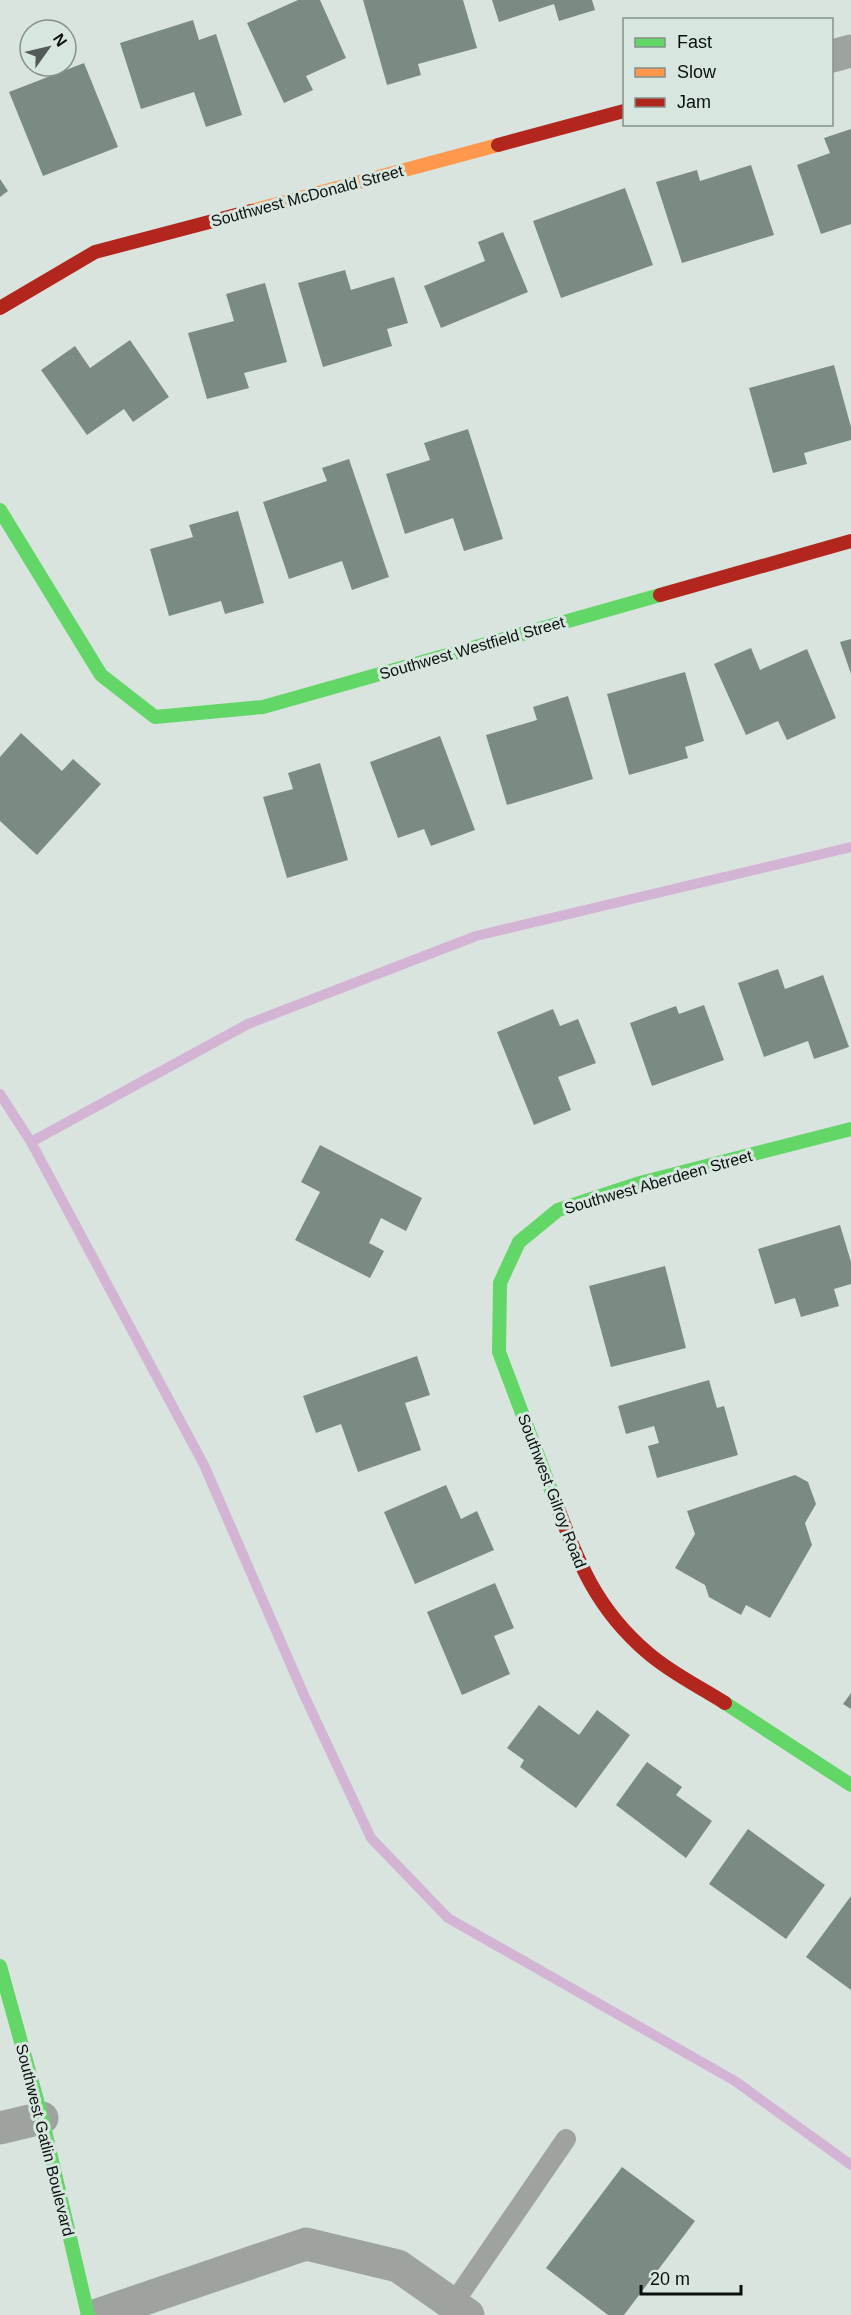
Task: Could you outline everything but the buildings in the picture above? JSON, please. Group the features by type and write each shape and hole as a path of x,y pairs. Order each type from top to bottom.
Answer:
{"street":[{"path":"833,56 851,51"},
{"name":"Southwest McDonald Street","path":"0,308 95,252 623,111"},
{"name":"Southwest Westfield Street","path":"0,510 101,675 155,717 263,707 851,541"},
{"name":"Southwest Aberdeen Street","path":"500,1283 519,1242 558,1210 640,1184 851,1129"},
{"name":"Southwest Gilroy Road","path":"500,1283 499,1352 579,1564 608,1613 649,1654 851,1785"},
{"name":"Southwest Gatlin Boulevard","path":"0,1966 42,2118 88,2315"},
{"path":"0,2128 42,2118"},
{"path":"97,2315 306,2244 398,2266 460,2310"}],"lane":[{"path":"460,2310 566,2139"}],"waterway":[{"path":"31,1142 248,1024 476,936 851,847"},
{"path":"0,1094 31,1142 204,1465 304,1695 371,1838 448,1918 735,2081 851,2165"}],"traffic: fast":[{"path":"0,510 101,675 155,717 263,707 660,595"},
{"path":"554,1498 499,1352 500,1283 519,1242 558,1210 640,1183 851,1129"},
{"path":"725,1703 851,1785"},
{"path":"0,1966 42,2118 88,2315"}],"traffic: slow":[{"path":"251,211 498,145"}],"traffic: jam":[{"path":"498,145 623,111"},
{"path":"0,308 95,252 251,211"},
{"path":"660,595 851,541"},
{"path":"554,1498 580,1563 614,1619 657,1660 725,1703"}]}
